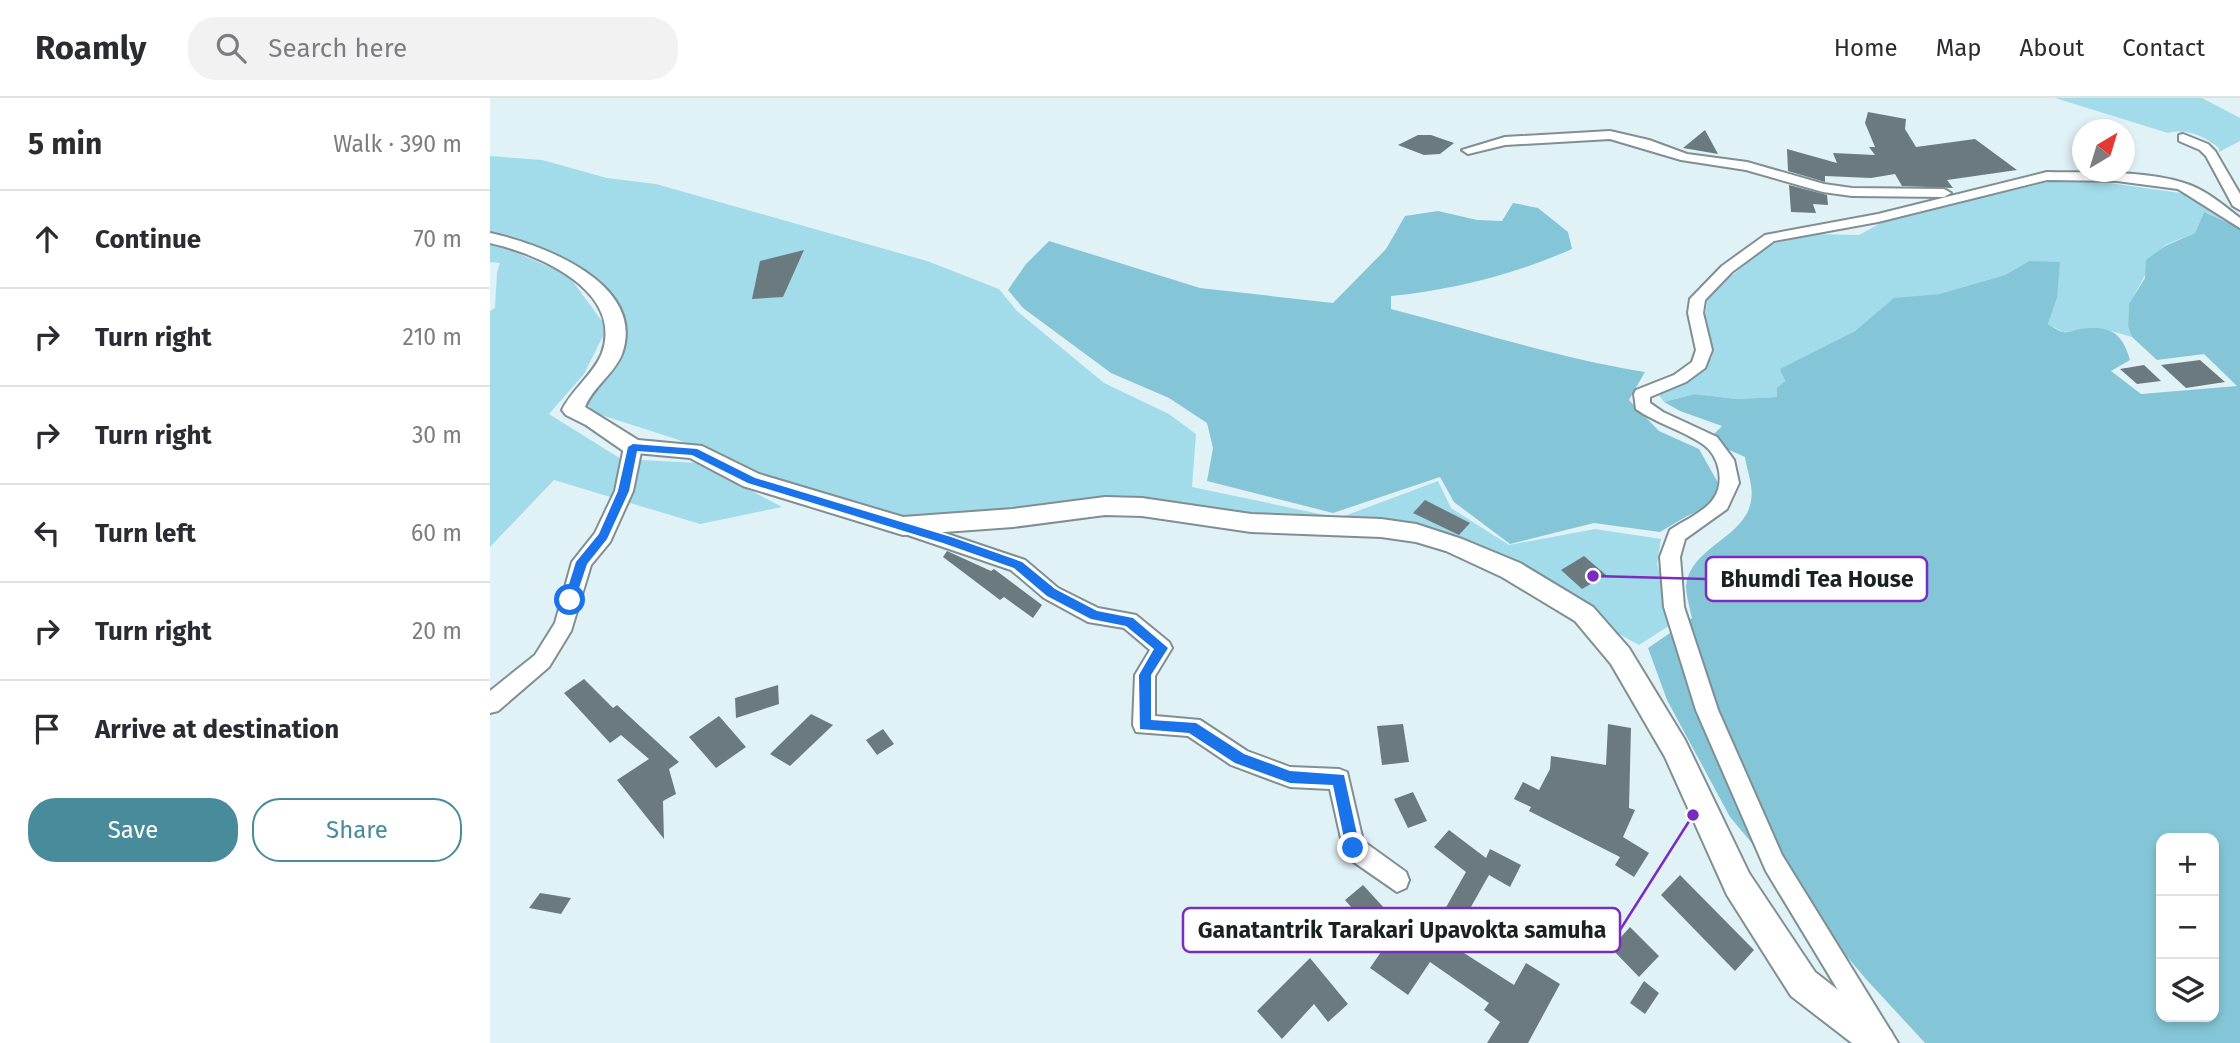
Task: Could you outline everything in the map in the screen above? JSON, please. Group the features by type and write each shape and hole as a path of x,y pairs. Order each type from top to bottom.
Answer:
{"street":[{"path":"1468,150 1505,141 1610,135 1645,143 1685,157 1747,166 1823,188 1905,194 1984,192"},
{"path":"2183,138 2204,147 2211,154 2240,206"},
{"path":"1885,1043 1774,863 1707,710 1674,607 1670,557 1677,535 1721,503 1730,483 1725,460 1711,441 1657,416 1642,405 1642,394 1686,376 1699,365 1705,351 1694,304 1700,293 1756,245 1770,238 1878,218 2047,176 2117,177 2181,186 2206,199 2240,224"},
{"path":"490,238 512,241 567,267 598,290 611,310 618,331 612,353 596,380 578,397 573,410 594,420 633,447 694,451 751,480 903,526 1018,565 1051,593 1084,610 1095,615 1129,621 1162,648 1145,675 1144,725 1192,727 1240,758 1290,777 1339,779 1353,848 1396,880"},
{"path":"490,704 542,661 564,625 582,562 603,537 624,491 633,447"},
{"path":"903,526 1013,518 1105,506 1142,506 1251,523 1381,528 1416,533 1454,545 1511,570 1584,614 1620,656 1675,749 1738,884 1803,984 1879,1043"}],"shaded area":[{"path":"2055,98 2202,98 2240,118 2240,141 2219,152 2219,148 2195,134 2168,133 2135,123 2135,119 2123,119"},
{"path":"490,156 542,160 607,178 656,184 927,261 999,289 1017,311 1104,383 1169,414 1196,434 1192,487 1339,518 1438,481 1451,508 1509,545 1595,529 1661,539 1657,564 1675,622 1639,645 1420,526 1253,518 1189,505 1142,501 900,521 798,490 676,439 595,413 582,398 601,380 620,348 625,330 621,316 613,299 601,284 585,271 547,251 490,234"},
{"path":"2052,181 2110,183 2187,194 2240,228 2204,212 2195,233 2165,245 2157,253 2129,305 2128,325 2132,337 2104,329 2063,332 2048,324 2057,298 2029,261 2005,275 1939,294 1894,299 1855,331 1781,369 1785,382 1778,397 1737,399 1694,394 1664,402 1657,392 1682,380 1712,358 1705,317 1708,296 1768,245 1814,234 1859,235 1886,220"},
{"path":"1513,203 1538,208 1568,232 1572,249 1483,280 1391,296 1391,309 1549,352 1645,372 1629,400 1659,431 1699,449 1721,488 1718,503 1687,516 1660,532 1594,523 1510,544 1454,502 1440,477 1333,513 1207,481 1213,448 1207,423 1169,398 1111,373 1023,308 1008,290 1026,264 1049,241 1200,288 1333,303 1386,249 1405,216 1438,211 1477,220 1502,221"},
{"path":"2204,212 2240,228 2240,1043 1925,1043 1865,978 1730,817 1667,700 1648,648 1692,618 1686,590 1690,573 1697,561 1739,524 1747,514 1752,496 1745,457 1727,449 1714,434 1722,426 1680,411 1664,402 1694,394 1737,399 1777,397 1777,388 1785,381 1780,369 1855,331 1894,298 1939,294 2005,275 2029,261 2060,262 2057,298 2048,324 2063,332 2099,328 2113,332 2123,343 2130,360 2111,371 2141,394 2237,386 2204,354 2157,360 2132,337 2128,326 2129,304 2145,278 2146,260 2165,246 2195,233"},
{"path":"490,245 501,246 568,275 607,328 584,374 549,414 621,459 699,463 782,507 700,524 554,480 490,547 490,311 495,308 500,263 490,262"}],"building":[{"path":"1868,112 1906,119 1905,129 1916,147 1975,139 2017,170 1947,180 1953,188 1902,186 1895,174 1871,178 1825,176 1825,182 1788,171 1787,149 1837,163 1833,153 1875,155 1869,147 1875,147 1865,123"},
{"path":"1705,130 1718,154 1683,148"},
{"path":"1418,135 1431,135 1454,143 1440,154 1424,155 1398,145"},
{"path":"1789,185 1827,195 1828,205 1813,204 1816,213 1791,212"},
{"path":"804,250 783,297 752,299 760,261"},
{"path":"2200,360 2225,382 2186,388 2161,365"},
{"path":"2144,365 2161,381 2137,384 2120,369"},
{"path":"1425,500 1470,523 1459,535 1413,513"},
{"path":"947,551 991,571 994,569 1042,605 1033,618 1004,597 1000,600 943,557"},
{"path":"1584,556 1606,575 1582,589 1561,570"},
{"path":"584,679 613,708 617,705 679,762 669,769 676,794 663,801 664,839 617,780 649,759 621,735 610,743 564,693"},
{"path":"778,685 779,704 736,718 735,698"},
{"path":"811,714 833,725 790,766 770,754"},
{"path":"719,716 746,747 716,768 689,737"},
{"path":"1403,724 1409,762 1382,765 1377,726"},
{"path":"1608,724 1631,728 1629,808 1635,810 1623,837 1649,853 1634,877 1615,865 1620,857 1529,811 1531,807 1514,799 1523,782 1539,790 1550,769 1551,756 1606,765"},
{"path":"883,729 894,744 877,755 866,740"},
{"path":"1413,792 1427,821 1408,828 1394,799"},
{"path":"1449,830 1486,858 1490,849 1521,865 1510,887 1489,875 1450,944 1514,985 1526,963 1560,984 1528,1043 1487,1043 1500,1022 1484,1010 1489,1003 1430,962 1408,995 1370,968 1385,946 1345,900 1363,885 1398,923 1404,914 1432,932 1466,872 1434,847"},
{"path":"1680,875 1754,950 1735,971 1661,895"},
{"path":"540,893 571,898 561,914 529,908"},
{"path":"1630,927 1659,956 1639,977 1611,948"},
{"path":"1310,958 1348,1004 1328,1022 1314,1004 1282,1039 1257,1011"},
{"path":"1644,981 1659,993 1645,1014 1630,1003"}],"place":[{"name":"Bhumdi Tea House","path":"1593,576"},
{"name":"Ganatantrik Tarakari Upavokta samuha","path":"1693,815"}],"route":[{"path":"570,600 582,562 603,537 624,491 633,447 694,451 751,480 947,540 1018,565 1051,593 1095,615 1129,621 1162,648 1145,675 1144,725 1192,727 1240,758 1290,777 1339,779 1353,848"}]}
